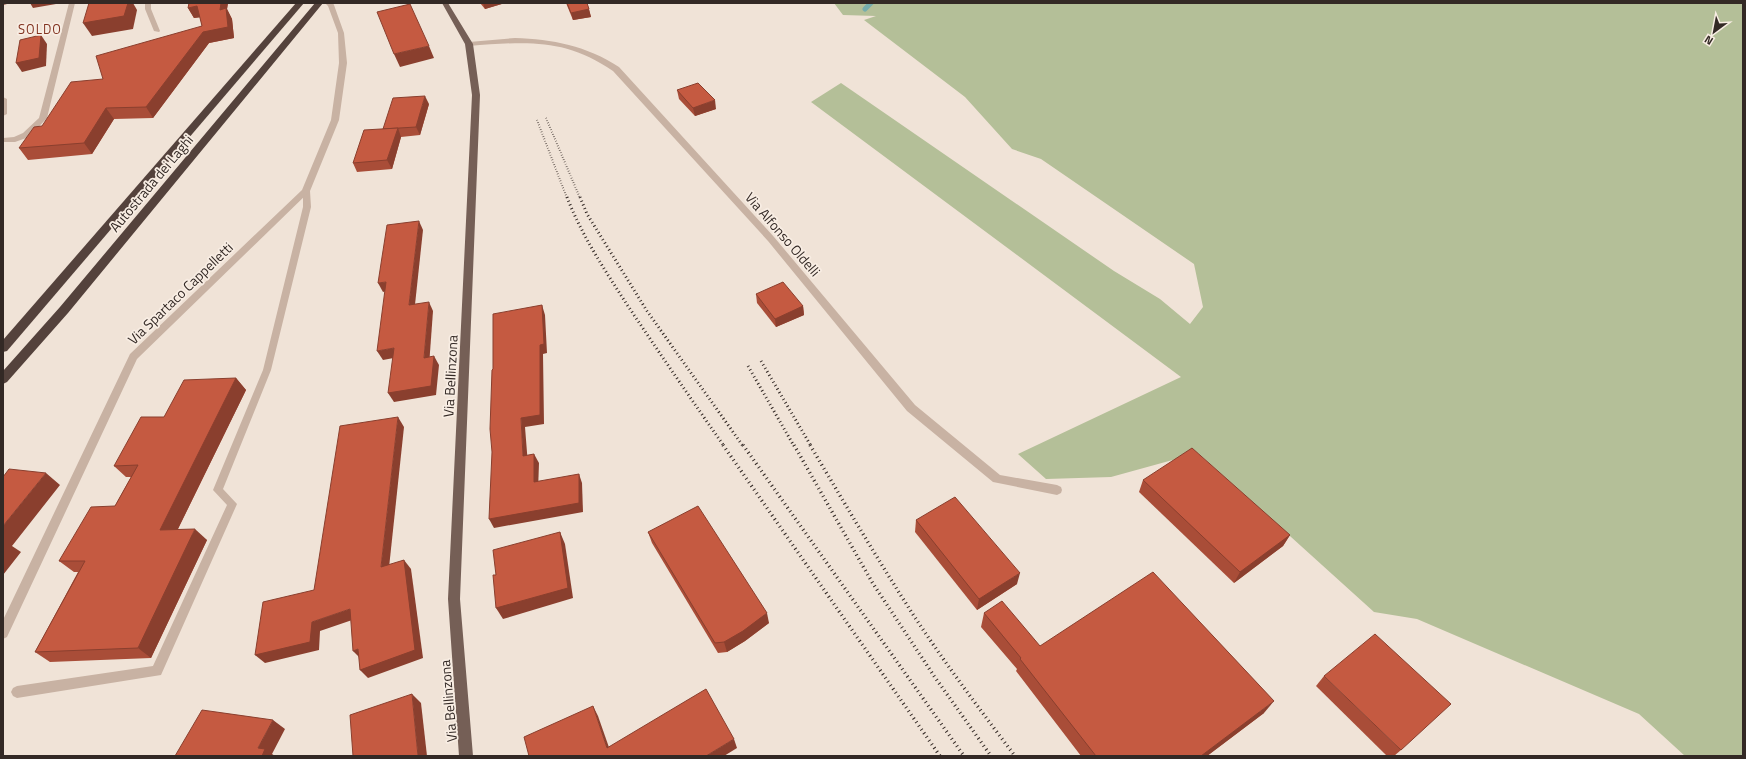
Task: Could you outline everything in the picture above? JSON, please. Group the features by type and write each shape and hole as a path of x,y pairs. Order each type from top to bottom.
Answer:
{"highway":[{"name":"Autostrada dei Laghi","path":"3,348 300,3"},
{"name":"Autostrada dei Laghi","path":"3,379 64,310 319,3"}],"main road":[{"name":"Via Bellinzona","path":"445,3 469,44 476,95 454,599 466,756"}],"street":[{"path":"3,148 7,140 22,137 32,131 43,118 72,3"},
{"path":"148,3 148,9 157,31"},
{"name":"Via Spartaco Cappelletti","path":"3,633 134,357 306,191 335,120 343,63 341,33 328,3"},
{"name":"Via Alfonso Oldelli","path":"469,44 520,40 563,45 603,59 616,69 771,240 911,408 997,479 1057,490"},
{"path":"3,99 3,114"}],"lane":[{"path":"17,692 157,671 232,504 218,490 267,370 307,207 306,191"}],"green space":[{"path":"834,3 1743,3 1743,756 1685,756 1639,714 1417,619 1374,612 1198,453 1111,477 1046,479 1018,454 1181,377 811,102 841,83 1114,271 1160,299 1190,324 1203,307 1194,264 1041,159 1012,149 965,97 864,20 876,16 843,15"}],"building":[{"path":"89,3 128,3 124,16 83,23"},
{"path":"189,3 221,3 220,10 226,8 228,27 203,32 146,107 106,108 84,143 19,148 34,127 42,126 71,82 103,79 96,56 202,26 197,6 188,8"},
{"path":"567,3 587,3 589,9 571,13"},
{"path":"410,4 429,46 394,54 377,12"},
{"path":"41,35 39,58 16,63 20,40"},
{"path":"698,83 715,100 693,108 677,90"},
{"path":"425,96 416,127 383,129 393,98"},
{"path":"398,128 387,160 353,163 364,130"},
{"path":"419,221 409,305 429,302 424,358 434,356 431,386 388,393 394,348 377,351 386,282 378,283 387,225"},
{"path":"783,282 803,306 775,319 756,294"},
{"path":"542,305 544,344 540,345 540,415 521,418 523,456 534,454 534,482 579,474 579,503 489,519 492,452 490,429 493,369 493,314"},
{"path":"236,378 160,530 195,529 138,648 35,652 85,561 59,561 91,507 115,506 138,465 114,466 141,417 164,417 184,380"},
{"path":"398,417 381,567 404,560 415,650 360,670 358,649 353,651 350,609 312,622 310,642 255,655 263,602 314,590 340,426"},
{"path":"1192,448 1290,535 1240,572 1143,480"},
{"path":"9,469 46,473 3,526 3,477"},
{"path":"955,497 1020,573 979,599 916,520"},
{"path":"698,506 767,613 743,631 724,642 715,643 648,532"},
{"path":"560,532 568,588 496,608 493,575 496,575 493,550"},
{"path":"1153,572 1274,701 1201,756 1096,756 1020,659 1021,658 984,613 1002,601 1040,646"},
{"path":"1375,634 1451,704 1401,750 1324,676"},
{"path":"706,689 734,739 706,756 529,756 524,737 593,706 607,748"},
{"path":"412,694 418,756 353,756 350,715"},
{"path":"202,710 273,720 258,748 265,749 262,756 175,756"}],"waterway":[{"path":"865,9 871,3"}],"railway":[{"path":"546,118 580,198"},
{"path":"537,120 567,198"},
{"path":"567,197 586,238 609,277 724,446"},
{"path":"580,197 587,214 647,311 743,446"},
{"path":"761,361 811,446"},
{"path":"748,366 794,446"},
{"path":"723,445 940,756"},
{"path":"743,445 964,756"},
{"path":"794,445 872,582 934,676 991,756"},
{"path":"810,445 916,619 952,671 1015,756"}],"district":[{"name":"SOLDO","path":"40,29"}]}
